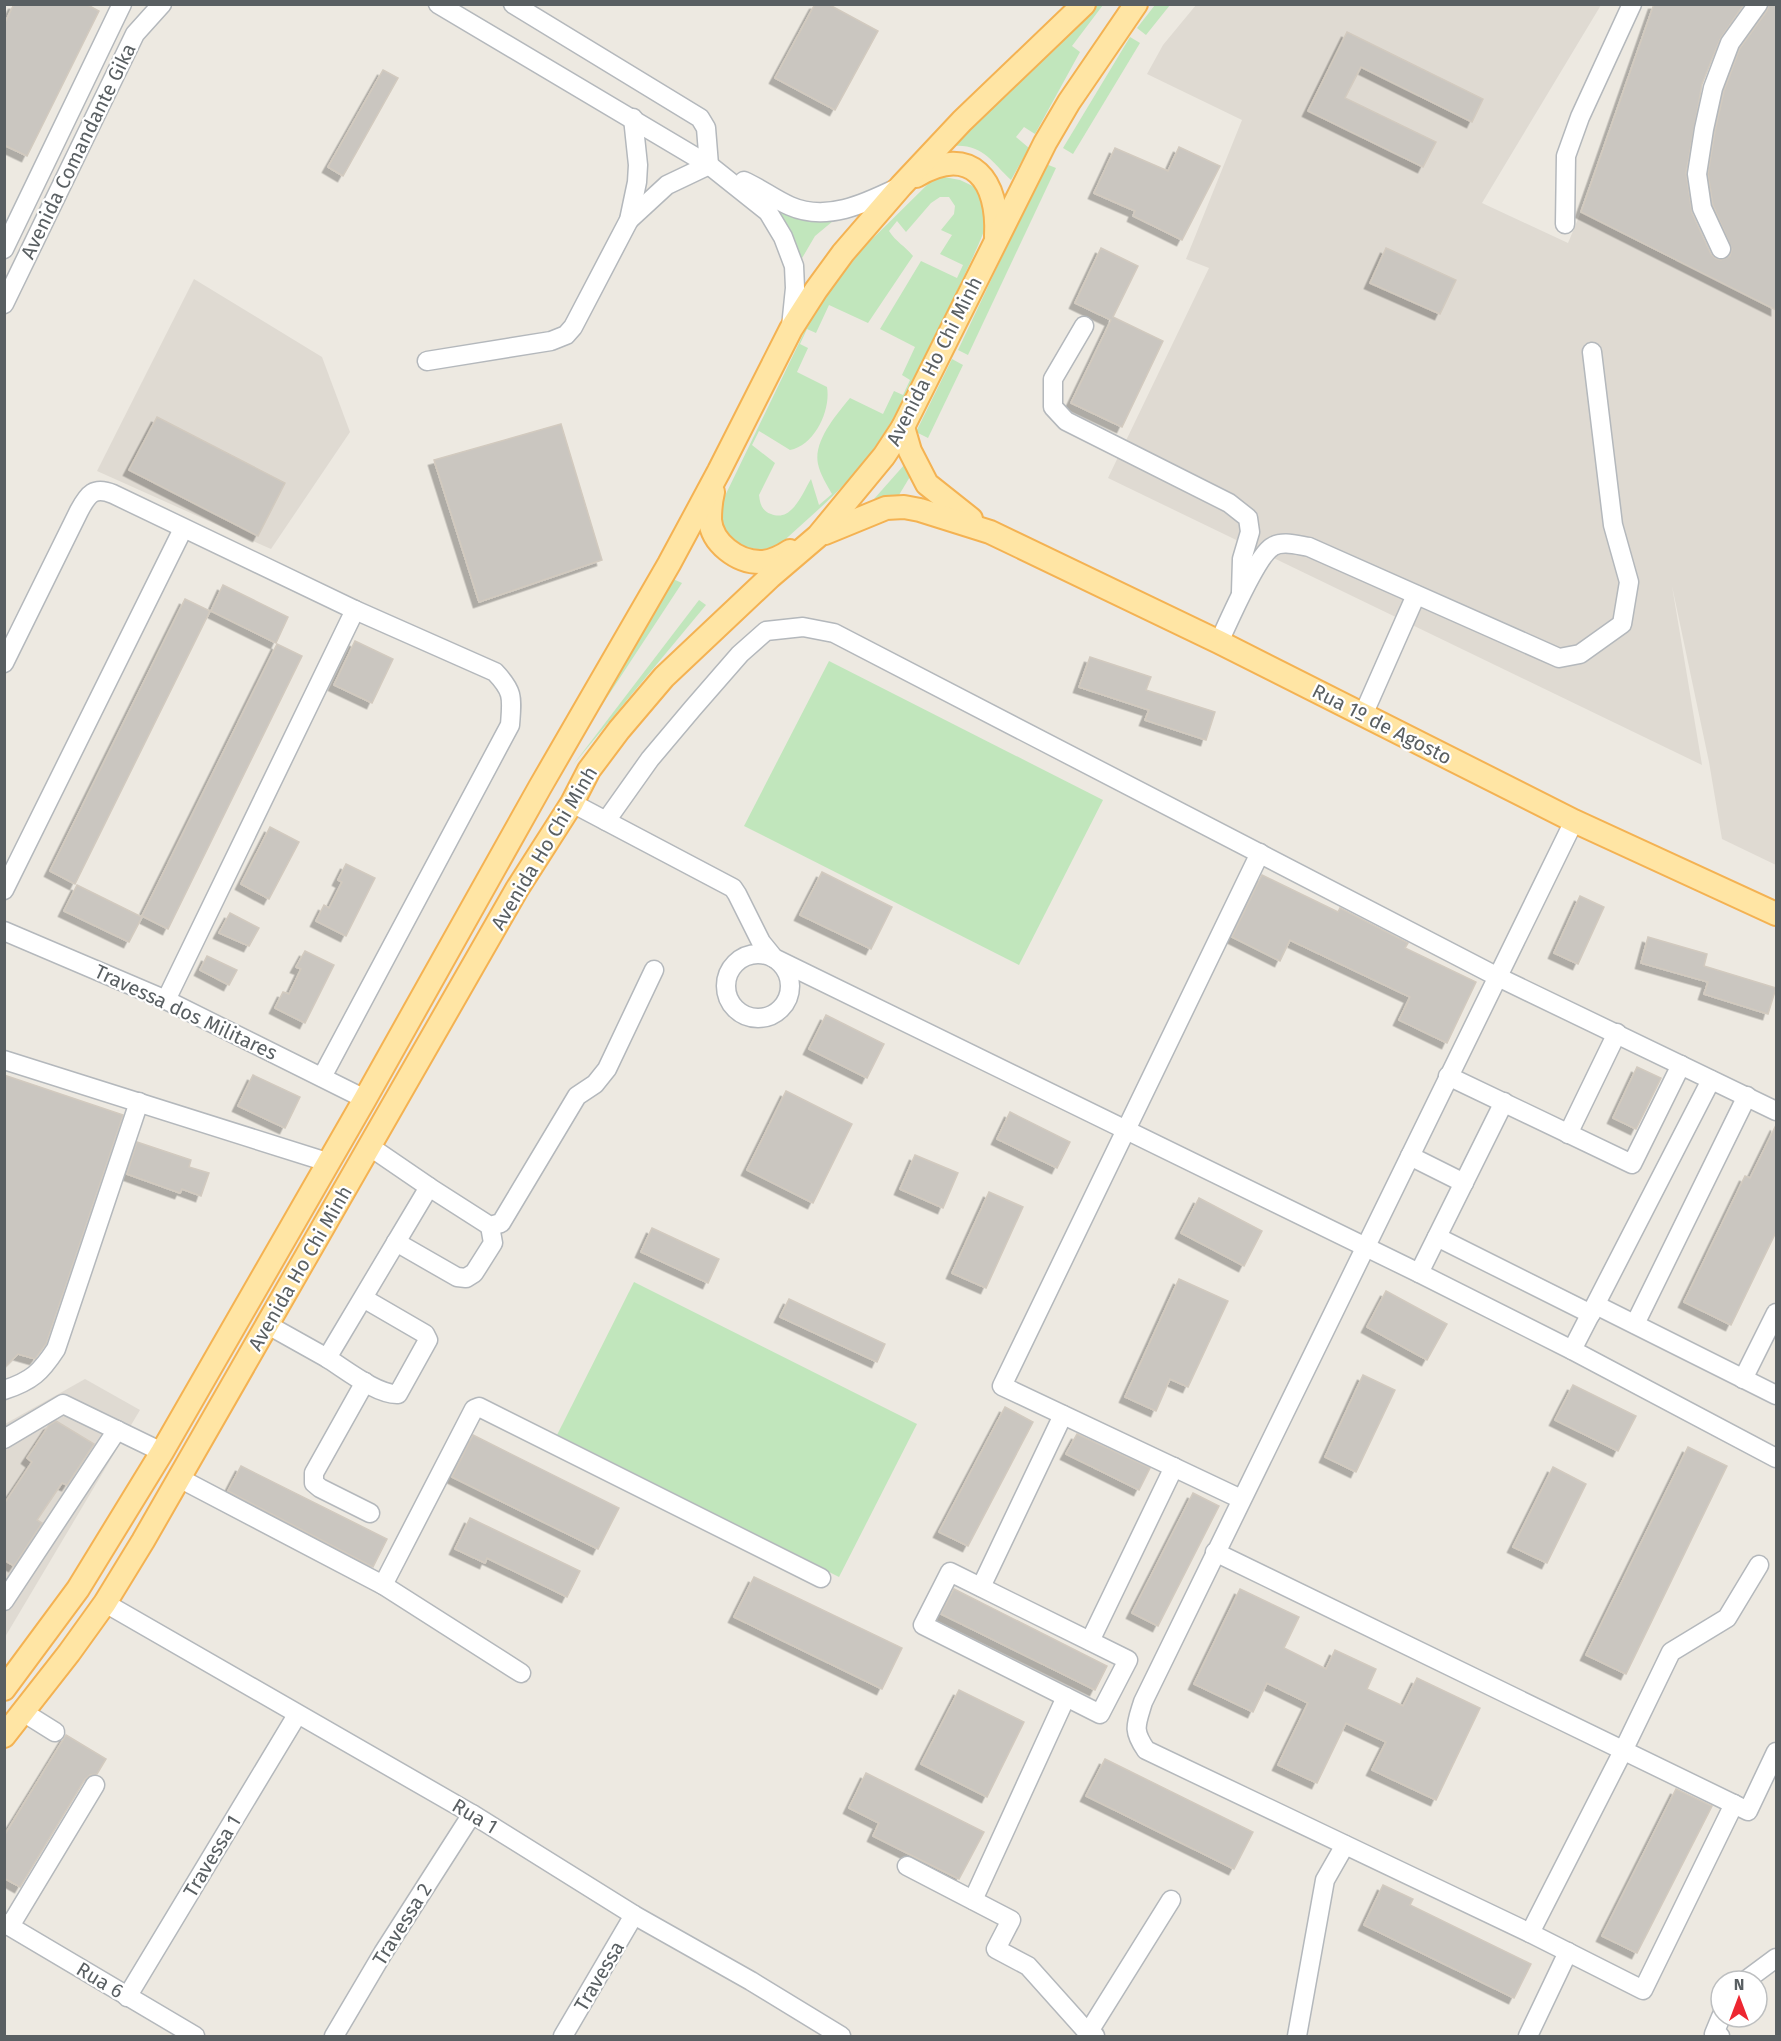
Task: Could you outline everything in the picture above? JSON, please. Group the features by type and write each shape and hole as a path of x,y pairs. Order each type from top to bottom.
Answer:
{"main road":[{"name":"Avenida Ho Chi Minh","path":"4,1689 78,1589 162,1452 669,564 791,329 843,253 901,186 963,121 1084,4"},
{"name":"Avenida Ho Chi Minh","path":"4,1736 105,1603 268,1325 517,889 572,803 596,760 664,677 762,584 818,536 884,456 903,427 1045,143 1069,102 1136,4"},
{"path":"901,186 932,167 958,164 972,168 990,188 995,200 997,221 995,240"},
{"path":"903,427 910,452 927,484 938,495 990,532"},
{"path":"719,471 712,495 710,520 713,532 723,547 751,561 777,559 818,536 859,517 886,508 920,510 990,532"},
{"name":"Rua 1º de Agosto","path":"990,532 1219,642 1574,820 1776,914"}],"street":[{"name":"Avenida Comandante Gika","path":"4,249 123,4"},
{"name":"Avenida Comandante Gika","path":"4,304 135,34 162,4"},
{"path":"438,4 709,165 792,207 818,213 842,210 867,203 901,186"},
{"path":"513,4 700,118 706,128 709,165 768,212 783,237 794,266 795,288 791,329"},
{"path":"1565,224 1566,156 1580,117 1632,4"},
{"path":"1721,249 1702,208 1697,174 1713,88 1730,43 1758,4"},
{"path":"428,361 550,341 566,335 573,327 629,220 638,165 633,118"},
{"path":"629,220 667,185 709,165"},
{"path":"1084,326 1053,379 1053,407 1066,421 1229,503 1248,518 1250,532 1242,559 1241,597"},
{"path":"1219,642 1254,570 1271,547 1286,543 1309,547 1559,657 1580,654 1622,624 1629,582 1613,525 1592,352"},
{"path":"4,663 79,511 91,493 99,490 106,491 355,610 495,672 508,686 512,703 510,725 322,1077"},
{"path":"4,890 183,529"},
{"path":"1363,715 1416,595"},
{"path":"166,1000 355,610"},
{"path":"606,821 650,759 740,654 766,631 803,627 834,633 1498,976 1776,1111"},
{"path":"572,803 732,888 761,942 774,958 1419,1273 1572,1350 1776,1458"},
{"path":"1574,820 1143,1702 1137,1721 1137,1737 1146,1750 1530,1933 1643,1990 1734,1804"},
{"path":"1241,1499 1002,1386 1260,853"},
{"name":"Travessa dos Militares","path":"4,931 166,1000 365,1099"},
{"path":"490,1226 501,1223 577,1096 595,1084 607,1069 654,970"},
{"path":"1568,1134 1617,1033"},
{"path":"4,1060 327,1162"},
{"path":"1448,1076 1632,1164 1681,1065"},
{"path":"1572,1350 1711,1080"},
{"path":"1635,1324 1747,1096"},
{"path":"4,1390 33,1378 43,1369 56,1349 140,1102"},
{"path":"1419,1273 1504,1102"},
{"path":"369,1146 490,1226 493,1243 474,1273 466,1278 457,1277 396,1242"},
{"path":"1410,1156 1464,1183"},
{"path":"327,1358 429,1187"},
{"path":"1437,1237 1594,1310 1635,1324 1776,1395"},
{"path":"268,1325 364,1382 389,1394 398,1394 428,1340 425,1334 363,1298"},
{"path":"1743,1379 1776,1313"},
{"path":"364,1382 314,1473 314,1483 370,1513"},
{"path":"4,1439 63,1404 162,1452"},
{"path":"383,1585 474,1409 479,1407 821,1578"},
{"path":"981,1587 1063,1415"},
{"path":"4,1601 117,1430"},
{"path":"1090,1641 1174,1467"},
{"path":"179,1478 383,1585 521,1673"},
{"path":"1215,1552 1748,1811 1776,1752"},
{"path":"1530,1933 1671,1652 1727,1618 1759,1565"},
{"path":"950,1572 1090,1641 1128,1660 1100,1714 923,1625 950,1572"},
{"name":"Rua 1","path":"105,1603 472,1814 634,1915 751,1981 841,2037"},
{"path":"973,1900 1066,1697"},
{"path":"23,1712 55,1732"},
{"name":"Travessa 1","path":"127,1996 297,1715"},
{"path":"7,1924 95,1785"},
{"name":"Travessa 2","path":"334,2037 382,1953 472,1814"},
{"path":"1297,2037 1325,1880 1345,1845"},
{"path":"907,1866 1011,1920 996,1949 1028,1966 1091,2035 1171,1900"},
{"name":"Travessa","path":"568,2035 634,1915"},
{"name":"Rua 6","path":"7,1924 195,2037"},
{"path":"1528,2037 1568,1952"},
{"path":"1761,1969 1776,1958"}],"shaded area":[{"path":"1196,5 1601,5 1482,203 1568,243 1581,212 1776,310 1776,865 1722,839 1709,762 1672,586 1702,765 1108,478 1209,268 1186,259 1242,120 1147,74 1163,45"},
{"path":"194,279 322,357 350,432 271,549 97,471"},
{"path":"85,1379 140,1410 5,1637 5,1424"}],"green space":[{"path":"1092,5 1103,5 1072,46 1080,52 1035,134 1024,127 1016,137 1029,148 1011,180 979,150 952,146"},
{"path":"1155,5 1170,5 1146,35 1137,28"},
{"path":"1130,37 1140,43 1073,154 1063,148"},
{"path":"1046,164 1056,168 968,355 958,350"},
{"path":"944,177 960,180 979,189 986,205 988,220 920,369 881,438 867,458 835,494 776,548 743,546 729,535 724,526 722,502 814,312 852,259 930,182","holes":["940,197 949,197 955,206 954,214 941,230 952,235 940,254 963,265 957,278 921,261 880,329 915,347 902,375 910,380 903,395 894,391 883,414 850,398 827,428 817,455 819,468 832,494 819,505 811,479 791,510 778,516 768,513 762,507 759,495 775,463 752,445 759,431 790,450 807,441 814,434 824,416 828,396 827,387 797,372 808,348 800,344 807,329 816,333 829,305 868,323 913,256 889,231 897,221 906,232 931,203"]},
{"path":"776,209 839,216 815,236 798,265"},
{"path":"952,359 963,365 928,438 916,432"},
{"path":"905,464 911,475 899,495 874,499"},
{"path":"673,579 682,583 564,763"},
{"path":"699,600 706,605 573,765"},
{"path":"829,661 1103,800 1019,965 744,826"},
{"path":"634,1282 917,1424 839,1577 557,1435"}],"building":[{"path":"14,4 86,4 99,11 27,156 4,145 4,25"},
{"path":"815,4 828,4 878,31 835,110 775,78"},
{"path":"1654,4 1744,4 1720,39 1702,84 1686,173 1692,213 1711,254 1721,260 1730,256 1732,249 1713,205 1708,174 1715,131 1724,91 1740,48 1767,11 1769,4 1776,4 1776,310 1581,212"},
{"path":"1347,32 1483,99 1472,122 1361,67 1345,98 1436,142 1423,167 1308,111"},
{"path":"383,70 398,78 343,176 328,167"},
{"path":"1179,147 1220,166 1182,240 1133,216 1135,211 1094,193 1115,148 1168,171"},
{"path":"1101,248 1138,266 1113,317 1163,341 1122,427 1071,403 1111,320 1075,303"},
{"path":"1386,248 1456,280 1440,314 1370,283"},
{"path":"157,417 285,483 258,536 129,470"},
{"path":"561,424 602,560 479,602 434,460"},
{"path":"223,585 288,617 276,643 211,611"},
{"path":"185,599 210,611 75,884 50,871"},
{"path":"355,641 393,659 372,703 334,685"},
{"path":"277,644 302,656 168,929 142,916"},
{"path":"1090,657 1151,677 1146,690 1215,712 1206,740 1145,720 1149,710 1079,687"},
{"path":"270,827 299,842 269,899 241,884"},
{"path":"346,864 375,878 346,936 316,921 324,905 329,908 342,882 338,880"},
{"path":"822,872 892,907 871,949 800,915"},
{"path":"1262,875 1338,912 1340,908 1408,943 1405,948 1476,982 1447,1043 1399,1020 1410,997 1290,940 1280,961 1232,937"},
{"path":"77,885 142,917 129,942 64,911"},
{"path":"1580,896 1604,907 1578,964 1554,953"},
{"path":"230,913 259,928 249,946 219,933"},
{"path":"1648,937 1707,954 1704,966 1776,988 1768,1014 1704,994 1708,982 1641,963"},
{"path":"305,951 334,965 305,1023 275,1008 283,992 289,994 301,969 296,967"},
{"path":"207,956 237,970 229,985 200,970"},
{"path":"826,1015 884,1044 867,1078 809,1049"},
{"path":"1637,1067 1661,1078 1636,1129 1613,1118"},
{"path":"4,1075 123,1115 46,1344 35,1359 18,1354 4,1368"},
{"path":"253,1075 300,1097 285,1128 238,1106"},
{"path":"786,1091 852,1124 813,1203 747,1170"},
{"path":"1010,1112 1070,1142 1057,1168 997,1139"},
{"path":"1776,1125 1776,1232 1731,1325 1684,1302 1745,1176 1750,1178"},
{"path":"137,1142 191,1160 189,1167 209,1173 201,1196 182,1189 180,1193 127,1174"},
{"path":"915,1155 958,1173 943,1208 900,1189"},
{"path":"989,1192 1023,1207 986,1288 952,1273"},
{"path":"1199,1198 1262,1231 1244,1266 1181,1233"},
{"path":"652,1228 719,1259 708,1283 641,1252"},
{"path":"1179,1279 1228,1301 1188,1387 1170,1379 1156,1411 1125,1397"},
{"path":"1386,1291 1447,1324 1427,1360 1367,1327"},
{"path":"789,1299 885,1344 877,1362 780,1317"},
{"path":"1363,1375 1395,1390 1356,1472 1325,1457"},
{"path":"1573,1385 1636,1416 1618,1451 1555,1420"},
{"path":"1005,1407 1033,1422 968,1546 939,1532"},
{"path":"56,1421 94,1444 67,1485 62,1483 37,1520 42,1523 14,1566 4,1560 4,1504 32,1462 27,1458 49,1425"},
{"path":"1077,1434 1150,1468 1139,1490 1066,1454"},
{"path":"473,1435 619,1508 598,1549 452,1477"},
{"path":"1688,1447 1727,1466 1626,1674 1586,1655"},
{"path":"241,1466 387,1539 373,1567 228,1491"},
{"path":"1553,1467 1586,1484 1547,1563 1513,1547"},
{"path":"1193,1493 1219,1506 1158,1626 1132,1613"},
{"path":"470,1518 580,1571 567,1597 487,1558 485,1563 455,1549"},
{"path":"754,1577 902,1648 882,1689 734,1617"},
{"path":"954,1589 1107,1666 1095,1690 941,1614"},
{"path":"1240,1589 1299,1617 1284,1648 1326,1669 1335,1650 1376,1669 1367,1689 1403,1706 1417,1678 1480,1708 1436,1800 1372,1770 1386,1742 1346,1723 1317,1783 1278,1765 1308,1703 1267,1683 1253,1712 1194,1684"},
{"path":"959,1690 1024,1722 987,1797 921,1764"},
{"path":"66,1735 106,1759 97,1774 85,1779 20,1887 4,1878 4,1836"},
{"path":"1105,1759 1253,1832 1234,1869 1086,1796"},
{"path":"866,1773 984,1832 959,1879 873,1836 879,1823 849,1808"},
{"path":"1676,1789 1712,1806 1637,1953 1602,1936"},
{"path":"1383,1885 1413,1899 1410,1905 1531,1964 1514,1998 1364,1925"}]}
